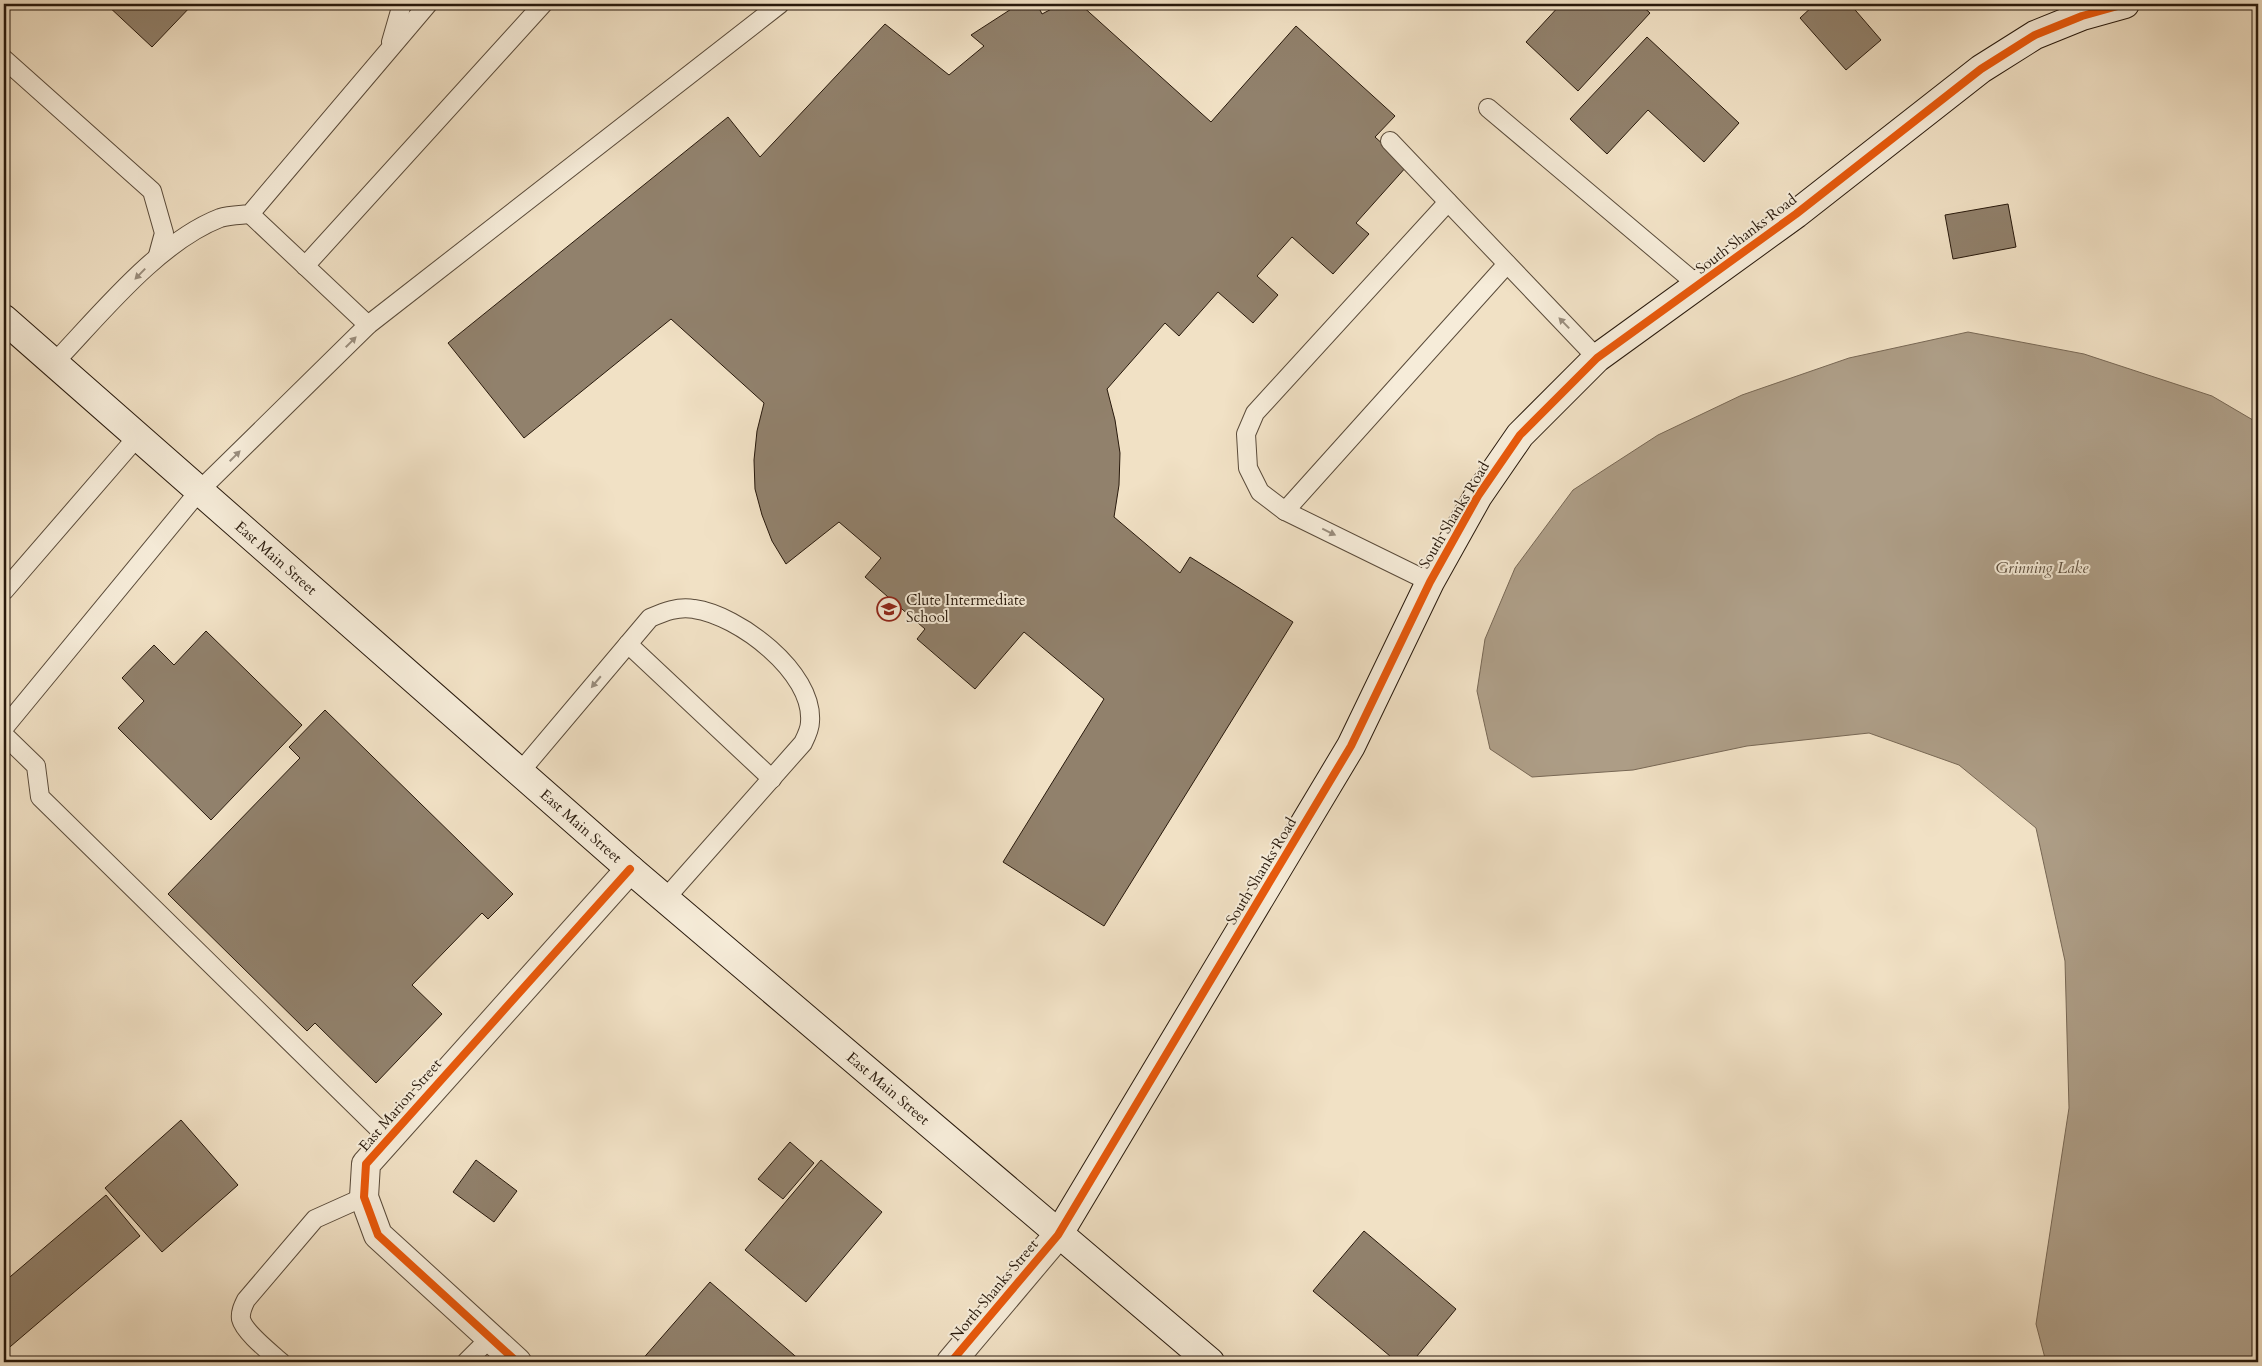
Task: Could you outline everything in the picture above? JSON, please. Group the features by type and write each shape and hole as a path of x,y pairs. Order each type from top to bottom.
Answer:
{"street":[{"name":"South Shanks Road","path":"1058,1235 1352,746 1430,582 1478,496 1520,435 1597,358 1796,214 1981,69 2035,34 2082,16 2125,4"},
{"name":"East Main Street","path":"4,319 630,869 1058,1235 1210,1362"},
{"name":"East Marion Street","path":"518,1362 378,1235 364,1197 366,1164 630,869"},
{"name":"North Shanks Street","path":"951,1362 1058,1235"}],"lane":[{"path":"388,52 402,4"},
{"path":"54,363 158,255 192,231 222,217 250,214 428,4"},
{"path":"305,266 543,4"},
{"path":"4,728 200,490 368,325 780,4"},
{"path":"4,59 152,191 164,233 158,255"},
{"path":"1488,108 1699,286"},
{"path":"1390,141 1597,358"},
{"path":"1430,582 1286,511 1260,492 1248,468 1246,434 1255,413 1448,202"},
{"path":"250,214 368,325"},
{"path":"1286,511 1507,264"},
{"path":"4,591 138,436"},
{"path":"520,772 650,618 668,610 694,609 724,618 765,643 793,674 806,696 810,722 803,743 665,899"},
{"path":"628,644 772,779"},
{"path":"4,735 36,766 40,797 388,1138"},
{"path":"281,1362 245,1328 241,1319 241,1311 246,1300 315,1219 364,1197"},
{"path":"466,1362 490,1338"}],"water":[{"name":"Grinning Lake","path":"1968,332 2084,354 2212,396 2258,423 2258,1362 2046,1362 2036,1324 2069,1108 2065,961 2036,828 1959,765 1869,733 1747,746 1633,770 1532,777 1490,749 1477,691 1485,639 1515,568 1573,490 1658,435 1742,395 1849,358"}],"building":[{"path":"106,4 193,4 152,47"},
{"path":"1019,4 1037,4 1042,14 1061,4 1080,4 1211,122 1296,26 1395,116 1375,137 1407,166 1356,223 1369,234 1333,274 1292,237 1257,276 1278,295 1253,323 1218,292 1179,336 1165,323 1107,389 1115,420 1120,453 1119,485 1114,517 1180,573 1190,557 1293,622 1104,926 1003,862 1104,699 1024,632 975,689 917,639 925,629 865,577 881,558 839,522 786,564 772,541 755,489 754,460 757,431 764,403 671,319 524,438 448,343 728,117 760,157 885,24 949,75 984,46 971,35"},
{"path":"1561,4 1640,4 1650,13 1578,91 1526,42"},
{"path":"1815,4 1850,4 1881,40 1846,70 1800,18"},
{"path":"1647,37 1739,123 1704,162 1648,110 1607,154 1570,119"},
{"path":"2008,204 2016,247 1953,259 1945,215"},
{"path":"206,631 302,725 211,820 118,728 144,701 122,678 154,645 174,665"},
{"path":"325,710 513,894 488,919 482,913 412,985 442,1014 376,1083 315,1023 307,1031 168,894 300,758 289,747"},
{"path":"181,1120 238,1185 162,1252 105,1188"},
{"path":"790,1142 814,1163 783,1199 758,1179"},
{"path":"476,1160 517,1191 494,1222 453,1192"},
{"path":"821,1160 882,1212 806,1302 745,1250"},
{"path":"106,1195 140,1236 4,1352 4,1282"},
{"path":"1364,1231 1456,1309 1412,1362 1397,1362 1313,1291"},
{"path":"710,1282 802,1362 640,1362"}],"cycle path":[{"path":"951,1362 1058,1235 1351,746 1430,582 1478,496 1520,435 1597,358 1796,214 1981,69 2035,35 2082,16 2125,4"},
{"path":"517,1362 378,1235 364,1197 366,1164 630,869"}],"place":[{"name":"Clute Intermediate School","path":"889,609"}]}
